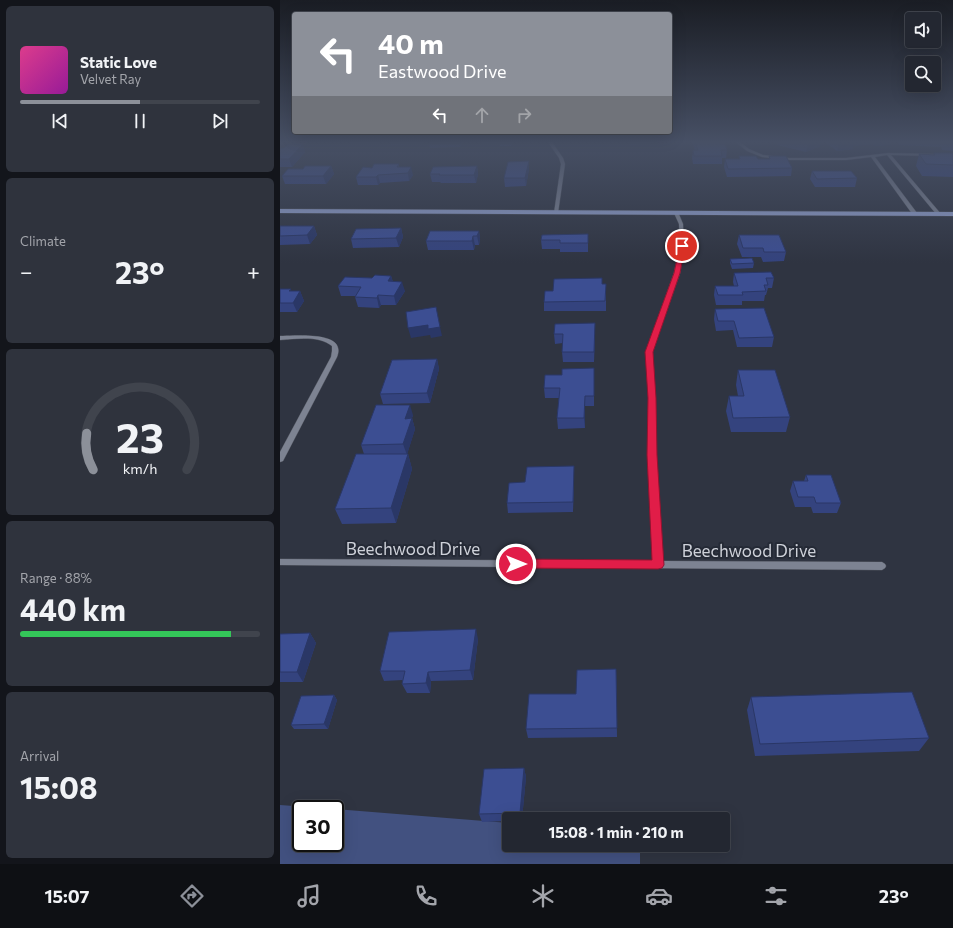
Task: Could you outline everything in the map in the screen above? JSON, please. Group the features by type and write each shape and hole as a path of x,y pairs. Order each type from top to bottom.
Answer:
{"main road":[{"path":"280,211 953,214"}],"street":[{"path":"556,213 560,182"},
{"path":"892,182 915,214"},
{"path":"912,182 939,214"},
{"path":"658,565 652,455 652,398 649,352 677,273 682,246 681,224 676,213"},
{"path":"280,338 325,339 333,344 336,349 334,357 280,459"},
{"name":"Beechwood Drive","path":"280,562 882,566"}],"shaded area":[{"path":"280,805 292,806 292,852 344,852 344,810 502,822 502,852 640,852 640,864 280,864"}],"building":[{"path":"280,226 314,226 307,235 280,236"},
{"path":"401,228 396,238 351,239 356,229"},
{"path":"430,231 479,231 477,236 473,236 472,241 426,241"},
{"path":"588,234 588,243 560,243 560,240 541,240 542,235"},
{"path":"739,235 779,235 786,252 764,252 763,248 743,248"},
{"path":"752,258 754,263 732,264 730,259"},
{"path":"771,272 774,278 766,278 768,285 764,285 766,291 742,292 743,295 718,295 715,286 738,286 734,273"},
{"path":"375,275 391,276 388,281 402,282 394,296 378,295 377,298 355,297 361,287 338,286 345,277 372,278"},
{"path":"602,278 602,284 606,284 605,301 544,302 545,291 553,291 554,279"},
{"path":"280,289 300,291 293,303 280,303"},
{"path":"436,307 440,327 428,329 428,325 408,328 406,312"},
{"path":"764,308 774,337 739,338 734,321 718,321 715,309"},
{"path":"595,323 594,352 562,352 563,334 554,334 555,324"},
{"path":"437,359 427,393 380,394 392,360"},
{"path":"594,368 594,396 585,396 584,418 557,418 560,388 544,388 545,375 562,375 562,369"},
{"path":"738,370 775,370 790,417 733,418 729,396 744,396"},
{"path":"376,405 410,405 405,419 412,418 403,444 361,445"},
{"path":"356,454 408,454 391,508 335,509"},
{"path":"574,466 573,502 507,503 509,483 525,482 527,467"},
{"path":"806,475 831,475 841,503 816,503 814,497 798,497 793,481 808,481"},
{"path":"476,629 470,670 428,672 426,683 402,684 405,671 380,671 389,632"},
{"path":"310,633 297,672 280,672 280,634"},
{"path":"616,669 617,728 526,729 529,694 576,694 577,670"},
{"path":"912,692 929,738 760,744 751,697"},
{"path":"334,695 324,724 291,725 301,696"},
{"path":"524,768 520,812 479,814 484,769"}],"route":[{"path":"516,564 658,565 652,455 652,398 649,352 652,339 677,273 682,246"}]}
